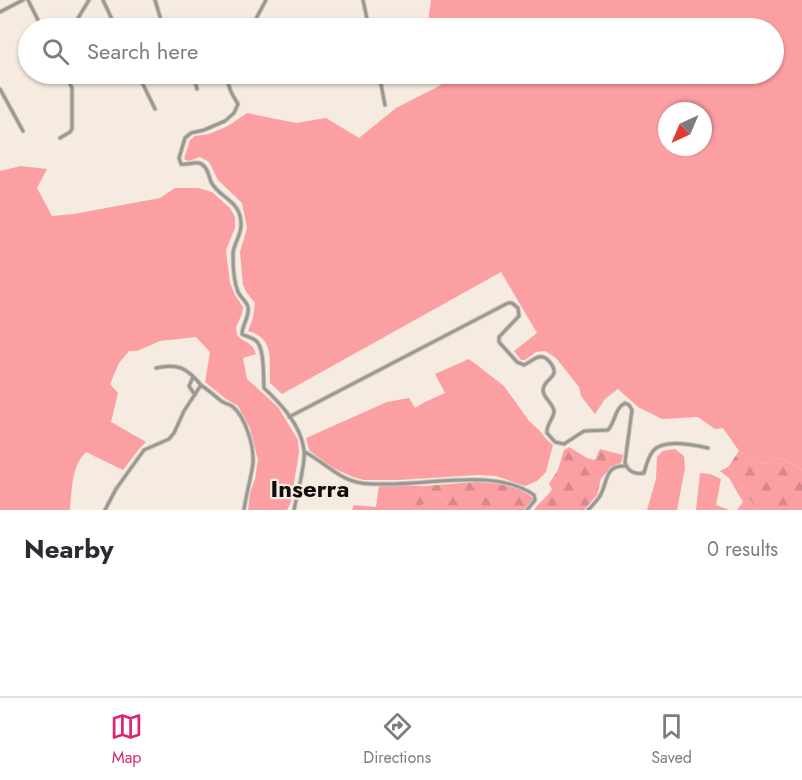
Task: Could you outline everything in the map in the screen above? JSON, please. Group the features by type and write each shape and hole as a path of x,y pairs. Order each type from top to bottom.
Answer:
{"street":[{"path":"0,12 23,0"},
{"path":"28,0 37,18"},
{"path":"78,18 89,0"},
{"path":"103,0 111,18"},
{"path":"155,0 160,18"},
{"path":"256,18 266,0"},
{"path":"363,0 367,18"},
{"path":"60,138 72,129 72,88 70,84"},
{"path":"143,84 155,109"},
{"path":"196,84 197,89"},
{"path":"229,84 238,104 234,113 225,121 191,133 185,138 179,158 181,164 200,163 204,166 213,185 234,204 240,214 242,228 232,252 239,294 248,305 242,334 254,338 259,343 264,388 283,406 301,436 305,452 294,510"},
{"path":"381,84 385,105"},
{"path":"0,89 23,131"},
{"path":"289,417 508,303 512,303 518,308 519,316 499,337 499,342 520,364 524,365 542,356 553,367 553,375 543,388 544,395 554,412 546,429 555,442 564,444 584,431 608,430 619,407 625,403 632,410 625,462 632,472 644,473 652,452 660,445 686,444 708,448"},
{"path":"156,368 164,366 184,368 201,386 233,407 240,415 249,432 253,461 244,510"},
{"path":"193,377 189,386 195,395"},
{"path":"105,510 116,489 144,450 169,439 174,433 184,411 201,386"},
{"path":"305,452 330,470 362,483 396,484 478,479 514,485 534,495 535,500 527,510"},
{"path":"588,510 600,496 610,471 626,466"}],"green space":[{"path":"431,0 802,0 802,470 782,458 761,464 739,451 723,428 715,429 698,417 662,419 638,407 618,389 605,399 595,414 581,396 579,387 556,358 545,351 536,352 525,360 521,360 514,351 537,333 501,272 282,394 270,383 270,358 267,344 257,334 248,331 255,303 243,285 240,252 247,228 242,203 218,180 209,162 200,157 189,161 184,159 190,140 195,136 209,134 228,126 247,113 296,123 326,118 359,138 396,108 441,84 784,84 784,18 429,18"},
{"path":"21,166 47,169 37,188 52,216 160,198 175,188 198,188 212,192 230,208 235,217 235,228 226,250 230,283 243,307 236,327 237,335 250,345 256,354 243,358 247,379 278,407 298,440 299,452 291,502 287,510 248,510 258,460 250,428 238,406 205,382 210,352 196,337 160,341 137,351 129,351 119,363 110,384 118,393 111,422 146,442 123,470 86,452 75,471 70,510 0,510 0,171"},
{"path":"469,359 504,386 529,421 553,445 546,472 537,481 525,486 496,476 479,475 364,480 331,467 309,450 306,438 387,402 409,398 415,408 445,393 435,374"},
{"path":"569,447 595,460 600,449 623,455 621,463 611,467 601,479 597,495 584,510 534,510 552,489 549,484 558,470 564,450"},
{"path":"675,449 684,456 685,468 677,510 647,510 656,479 657,457 663,451"},
{"path":"739,451 761,464 782,458 802,470 802,510 754,510 756,508 728,467"},
{"path":"728,467 756,508 754,510 737,510 743,502 729,478 720,471"},
{"path":"700,473 721,479 716,505 730,510 696,510"},
{"path":"477,482 514,487 533,498 524,510 445,510 447,501 438,494 428,498 418,509 414,509 411,498 421,493 424,486"},
{"path":"379,486 424,486 421,493 427,498 438,494 447,501 445,510 352,510 354,505 376,507"}],"district":[{"name":"Inserra","path":"310,488"}]}
